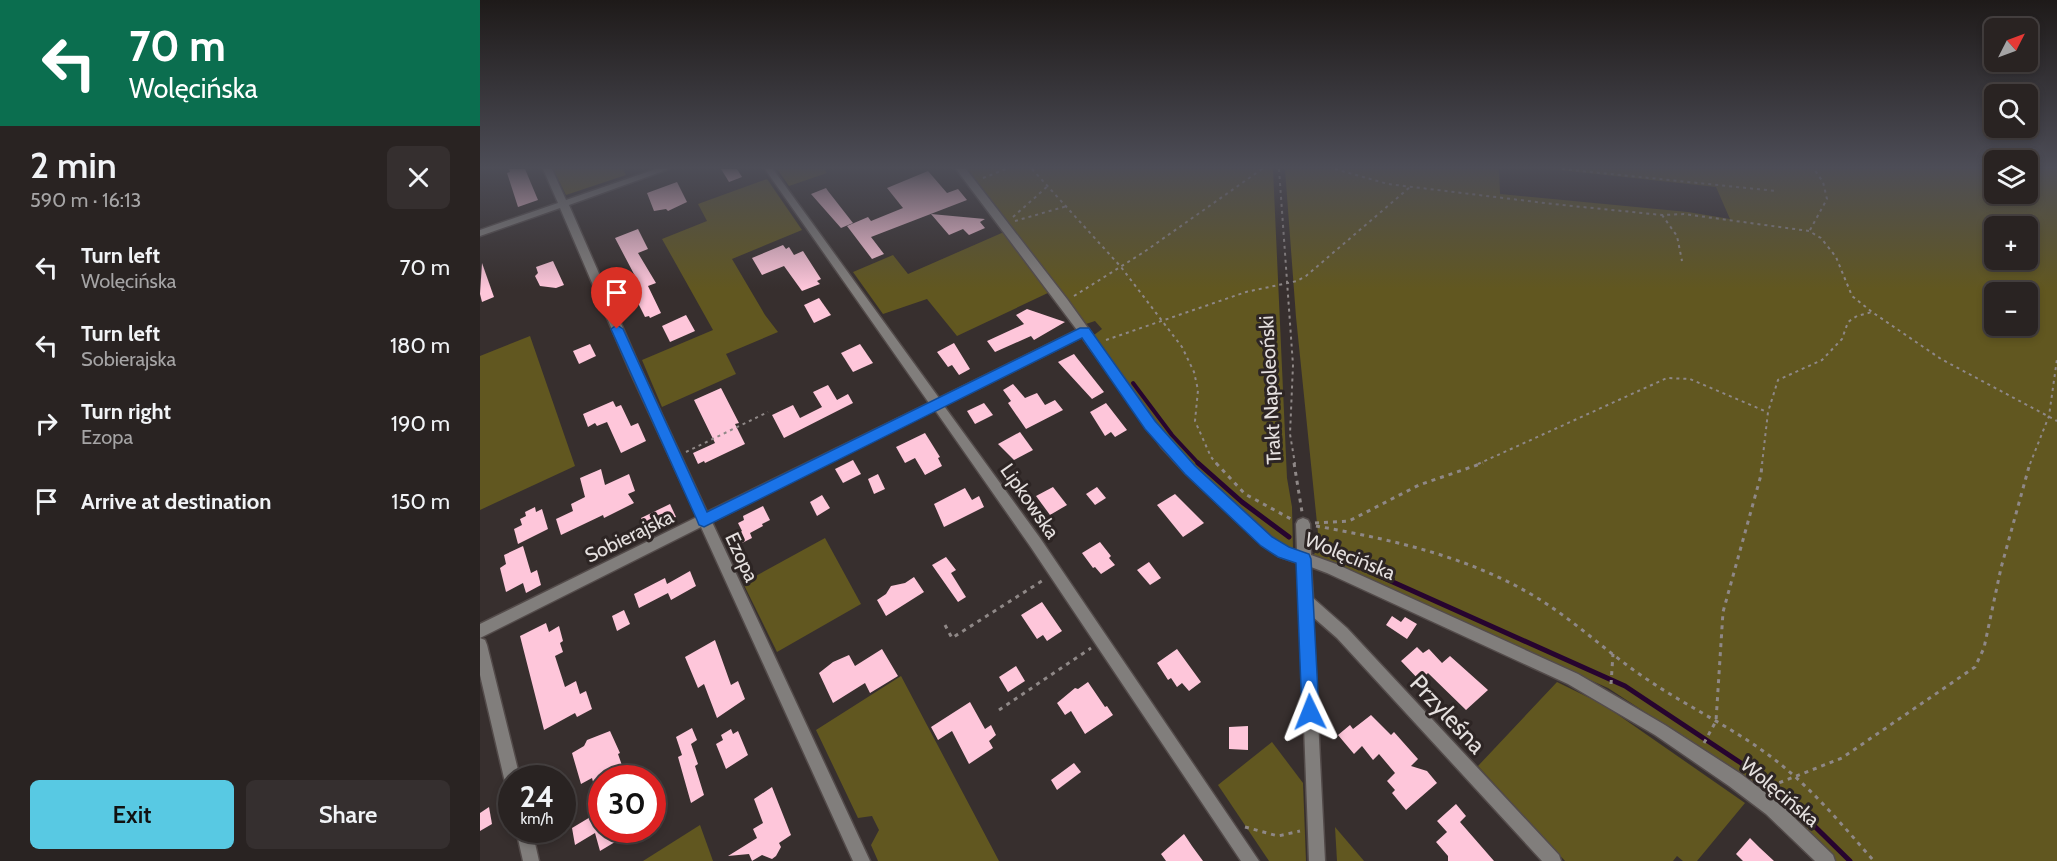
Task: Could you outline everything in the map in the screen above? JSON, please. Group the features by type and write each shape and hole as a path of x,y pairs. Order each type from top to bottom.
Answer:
{"street":[{"path":"480,233 547,209"},
{"name":"Ezopa","path":"564,209 675,457 862,861"},
{"name":"Lipkowska","path":"798,209 1174,744 1251,861"},
{"name":"Wolęcińska","path":"993,209 1063,302 1150,425 1190,470 1267,541 1283,552 1341,572 1535,660 1611,701 1698,755 1752,792 1827,861"},
{"name":"Sobierajska","path":"480,631 1084,331"},
{"path":"1304,524 1317,861"},
{"name":"Przyleśna","path":"1307,602 1342,633 1553,861"},
{"path":"480,645 509,765"},
{"path":"527,843 531,861"}],"path":[{"path":"1004,224 1021,209"},
{"path":"1004,224 1056,209"},
{"path":"1070,209 1121,267 1163,319 1182,347 1194,372 1198,390 1196,421 1211,457 1245,494 1304,524 1388,538 1470,563 1541,600 1646,678 1777,761 1832,811 1874,861"},
{"path":"1063,302 1121,267 1204,209"},
{"name":"Trakt Napoleoński","path":"1281,209 1293,365 1290,434 1304,524"},
{"path":"1094,345 1163,319 1246,292 1306,276 1384,209"},
{"path":"1610,209 1662,215 1701,216 1809,231 1821,238 1836,256 1852,296 1872,312 1941,359 2057,421"},
{"path":"1809,231 1821,209"},
{"path":"1662,215 1673,226 1679,239 1682,261"},
{"path":"1698,755 1716,721 1723,612 1761,475 1768,412 1778,380 1822,360 1842,339 1848,322 1857,316 1872,312"},
{"path":"1752,792 1842,758 1975,667 1984,648 2001,567 2025,473 2049,416 2057,359"},
{"path":"1304,524 1349,521 1419,485 1484,462 1667,378 1690,379 1768,412"},
{"path":"675,457 768,412"},
{"path":"945,626 952,638 1055,573"},
{"path":"999,710 1101,641"},
{"path":"1611,701 1613,654"},
{"path":"1225,821 1278,836 1293,834 1308,828 1314,822"}],"shaded area":[{"path":"701,209 788,209 802,230 732,259 765,315 778,332 726,354 736,374 662,407 642,360 713,330 662,239 707,221"},
{"path":"996,209 1275,209 1287,478 1292,507 1293,549 1271,539 1170,443 1094,335 1102,329 1095,321 1086,324"},
{"path":"1288,209 1659,209 1730,219 1726,209 2057,209 2057,861 1836,861 1774,803 1694,744 1608,688 1313,557 1319,543 1296,317"},
{"path":"1004,232 1050,292 957,336 927,299 883,314 853,272 893,255 908,274"},
{"path":"530,336 575,466 480,510 480,356"},
{"path":"825,538 861,604 777,652 743,583"},
{"path":"901,676 999,861 878,861 871,845 879,830 872,816 858,818 816,730"},
{"path":"1557,682 1604,705 1745,803 1697,861 1683,861 1677,856 1673,861 1565,861 1478,766"},
{"path":"1272,742 1303,783 1306,861 1269,861 1218,785"},
{"path":"700,825 713,861 643,861"},
{"path":"1335,827 1364,861 1337,861"}],"building":[{"path":"824,209 842,209 853,223 841,228"},
{"path":"900,209 943,209 871,237 884,254 872,259 847,226 868,217 871,221"},
{"path":"931,214 985,219 980,222 985,228 969,235 963,229 949,235"},
{"path":"638,229 648,249 638,253 656,283 648,286 661,313 650,318 645,317 626,279 635,276 615,238"},
{"path":"783,245 786,249 789,247 794,255 803,251 821,279 817,281 820,284 802,291 784,266 762,275 752,258"},
{"path":"553,261 564,285 556,288 540,286 535,276 538,273 536,267"},
{"path":"482,263 494,297 482,302 480,294"},
{"path":"819,298 831,315 814,323 804,305"},
{"path":"1027,309 1065,322 1034,340 1031,336 995,352 987,341 1024,324 1016,315"},
{"path":"686,315 695,331 670,342 662,326"},
{"path":"954,343 970,369 959,375 952,365 948,367 937,352"},
{"path":"590,344 596,356 579,364 573,351"},
{"path":"860,344 873,363 853,372 841,353"},
{"path":"1074,354 1104,392 1092,399 1058,362"},
{"path":"1013,384 1025,398 1037,393 1045,405 1055,400 1063,410 1026,429 1008,403 1011,401 1003,390"},
{"path":"828,385 837,400 848,394 853,403 784,438 772,415 793,405 800,418 822,407 813,392"},
{"path":"721,388 739,423 735,424 745,444 705,463 704,461 698,464 693,453 715,443 694,400"},
{"path":"613,401 616,407 621,405 631,426 638,423 646,441 621,453 607,422 597,426 595,423 588,427 583,414"},
{"path":"984,403 993,415 975,424 967,411"},
{"path":"1106,403 1127,430 1115,437 1111,432 1105,436 1090,412"},
{"path":"1020,432 1033,450 1014,460 998,444"},
{"path":"925,433 940,457 938,458 942,466 925,475 915,458 905,463 896,447"},
{"path":"853,460 861,474 843,483 835,469"},
{"path":"601,469 605,485 629,474 635,491 628,494 634,503 561,535 556,519 573,511 571,504 585,497 580,478"},
{"path":"878,474 885,489 874,494 868,479"},
{"path":"1053,487 1067,505 1050,515 1036,496"},
{"path":"1097,487 1106,498 1095,505 1086,494"},
{"path":"965,488 972,500 979,496 984,507 944,527 934,504"},
{"path":"1175,494 1204,523 1183,537 1157,505"},
{"path":"822,495 830,508 817,516 810,502"},
{"path":"670,504 676,517 646,532 641,518"},
{"path":"763,506 770,520 750,533 752,538 736,546 732,537 742,531 738,523 744,520 743,516"},
{"path":"535,507 536,512 542,509 548,529 518,544 514,529 522,525 520,519 526,516 525,512"},
{"path":"1100,542 1115,565 1101,574 1095,567 1093,568 1082,553"},
{"path":"523,546 531,573 537,570 541,585 526,593 523,583 506,592 500,568 506,564 504,555"},
{"path":"946,557 956,570 951,573 966,597 958,602 932,565"},
{"path":"1149,562 1161,578 1150,585 1137,570"},
{"path":"690,571 696,586 671,600 668,593 639,608 634,594 665,578 667,584"},
{"path":"914,577 924,592 886,616 877,600 886,594 891,586 905,583"},
{"path":"1042,602 1062,631 1047,641 1043,635 1037,639 1021,615"},
{"path":"624,610 630,624 617,631 612,616"},
{"path":"1392,616 1401,622 1405,617 1417,624 1407,639 1386,625"},
{"path":"546,623 549,632 559,626 563,652 555,656 565,687 576,681 580,694 586,691 592,709 577,717 575,713 544,730 520,636"},
{"path":"715,640 731,685 738,681 745,699 717,718 704,684 698,688 685,657"},
{"path":"1417,647 1423,653 1429,649 1442,663 1450,656 1488,690 1466,710 1428,673 1420,681 1401,661"},
{"path":"882,649 898,676 870,693 865,683 833,703 819,673 833,662 849,655 855,666"},
{"path":"1177,649 1201,682 1189,691 1182,683 1177,687 1171,678 1168,680 1157,663"},
{"path":"1016,666 1025,681 1008,692 999,677"},
{"path":"1088,682 1113,715 1085,734 1071,711 1065,715 1057,703 1075,688 1078,689"},
{"path":"970,702 985,729 991,725 996,735 989,741 993,748 969,764 952,731 938,740 931,727"},
{"path":"1371,715 1391,735 1394,732 1418,759 1411,766 1427,771 1437,783 1406,810 1392,793 1395,790 1387,781 1395,773 1379,754 1373,760 1362,746 1354,754 1338,735 1350,725 1353,729"},
{"path":"1248,726 1248,750 1229,749 1229,727"},
{"path":"692,728 697,740 691,744 698,764 695,766 704,795 691,803 678,757 682,755 676,737"},
{"path":"731,729 733,734 738,731 748,755 726,769 716,744 723,740 721,735"},
{"path":"610,731 620,753 618,754 622,765 588,765 588,780 581,784 572,753 584,746 587,740"},
{"path":"1074,763 1081,772 1057,790 1051,780"},
{"path":"772,787 791,835 779,843 781,847 772,859 762,855 752,861 749,854 728,856 757,838 753,829 763,823 754,799"},
{"path":"1456,804 1466,816 1460,822 1494,861 1448,861 1448,856 1436,842 1447,832 1437,821"},
{"path":"489,807 492,824 480,831 480,813"},
{"path":"588,818 588,837 575,845 576,843 576,826"},
{"path":"1184,834 1203,861 1166,861 1161,854"},
{"path":"1750,838 1774,861 1743,861 1736,854"},
{"path":"598,843 613,843 600,851"}],"waterway":[{"path":"1133,383 1172,435 1198,463"},
{"path":"1198,463 1242,502 1289,537"},
{"path":"1317,548 1625,686 1741,763 1794,806 1850,861"}],"route":[{"path":"617,329 704,520 1084,331 1150,425 1190,470 1267,541 1283,552 1304,559 1310,712"}]}
